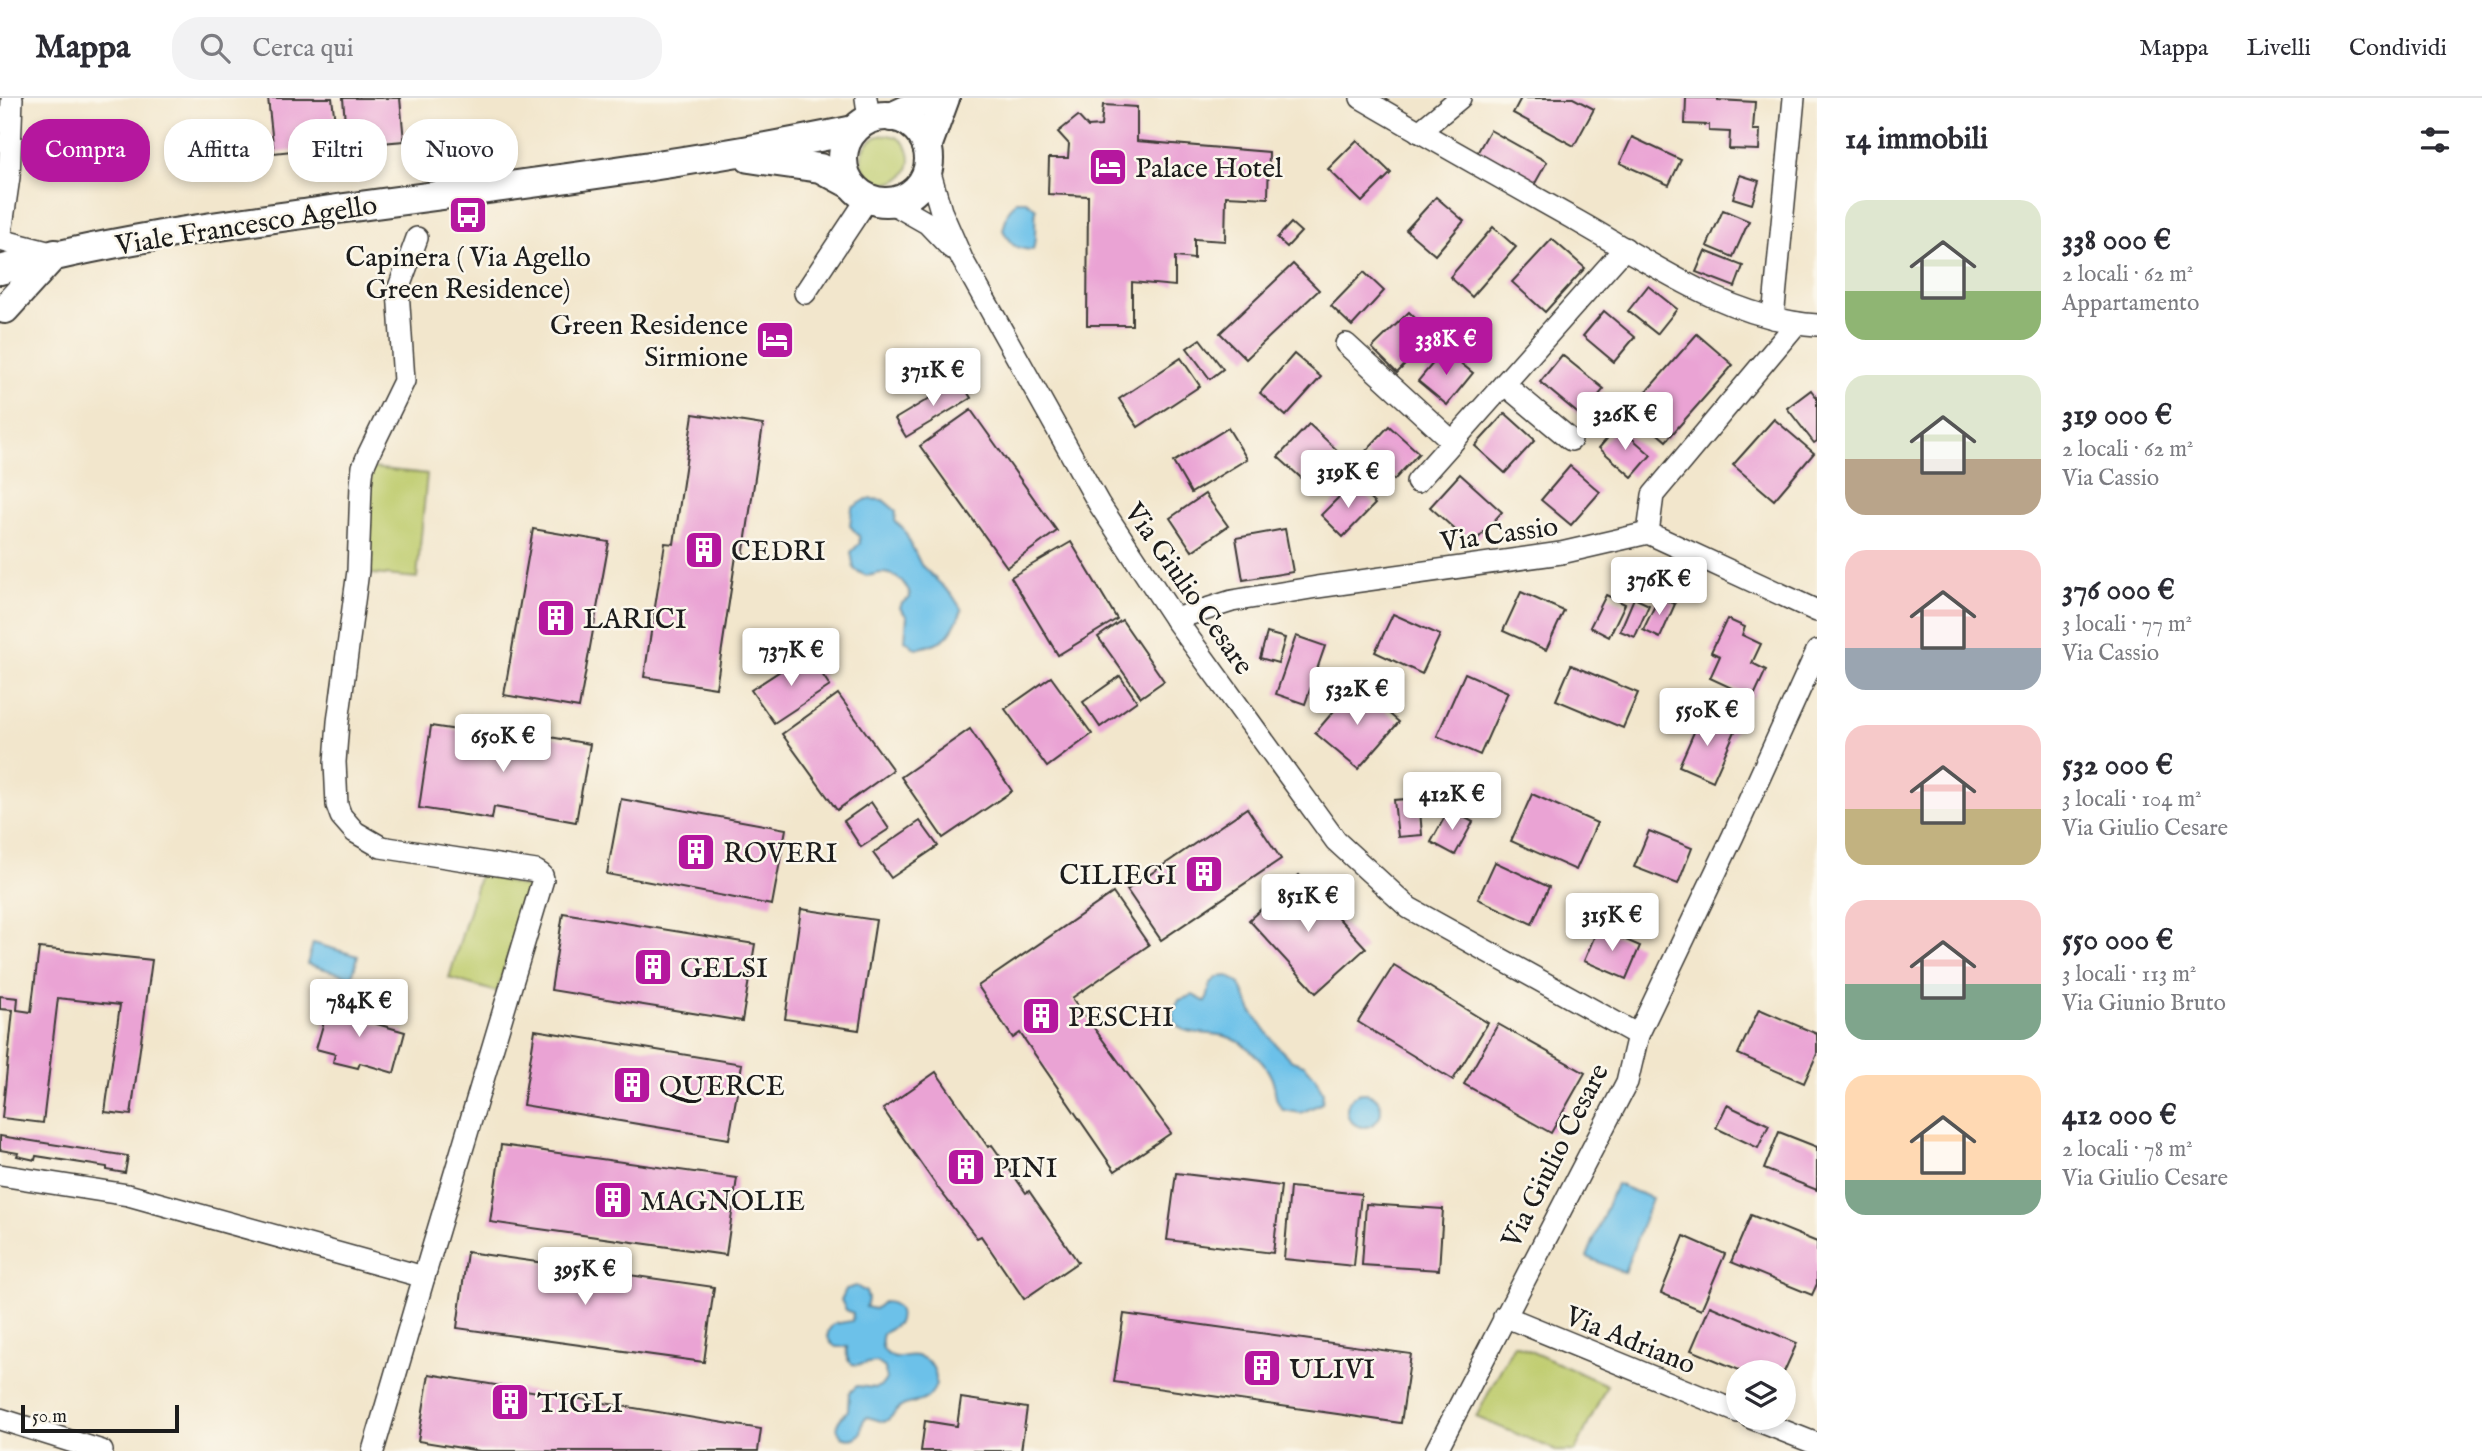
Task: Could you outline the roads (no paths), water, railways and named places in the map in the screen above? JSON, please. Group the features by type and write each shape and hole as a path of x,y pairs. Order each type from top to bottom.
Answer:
{"main road":[{"name":"Viale Francesco Agello","path":"0,270 55,254 167,233 729,155 870,116 913,107 923,98"},
{"path":"928,156 923,138 912,125 870,116 849,137 843,154 845,174 869,195 912,194 925,177 928,156 945,98"},
{"name":"Viale Francesco Agello","path":"729,155 820,168 869,195"},
{"path":"2,315 55,254"},
{"path":"0,279 4,289 2,315"}],"street":[{"path":"12,98 9,177 0,240 55,254"},
{"path":"1361,98 1706,295 1773,318 1807,324"},
{"path":"1419,132 1460,98"},
{"path":"1773,318 1794,98"},
{"name":"Via Giulio Cesare","path":"928,156 941,211 962,259 1098,505 1175,619 1336,841 1409,908 1638,1035 1627,1082 1436,1451"},
{"path":"805,293 869,195"},
{"name":"Via Giulio Cesare","path":"869,195 927,223 962,259"},
{"path":"373,1451 543,879 536,871 372,844 348,825 337,804 335,762 338,722 358,571 363,467 404,381 398,290 417,237"},
{"path":"1417,482 1625,248"},
{"path":"1807,324 1653,495 1647,533 1817,611"},
{"path":"1346,344 1453,442"},
{"path":"1504,384 1571,440"},
{"name":"Via Cassio","path":"1175,619 1232,601 1561,553 1647,533"},
{"path":"1638,1035 1817,651"},
{"path":"0,1175 128,1195 424,1277"},
{"name":"Via Adriano","path":"1504,1316 1726,1407"},
{"path":"0,1419 102,1451"},
{"path":"1781,1430 1817,1444"},
{"path":"0,1433 67,1440"}],"water":[{"path":"1016,201 1026,201 1036,209 1033,250 1014,246 1003,230 1008,212"},
{"path":"867,499 883,500 896,511 895,522 903,528 921,565 953,596 962,610 950,633 941,641 916,649 905,640 907,617 900,608 902,603 910,598 905,584 897,577 887,574 867,575 854,569 851,552 860,543 859,536 850,526 852,508"},
{"path":"313,943 358,956 352,977 307,964"},
{"path":"1228,976 1240,984 1252,1012 1277,1046 1292,1061 1304,1065 1315,1076 1323,1093 1322,1103 1301,1113 1283,1110 1277,1101 1268,1070 1245,1046 1222,1035 1187,1031 1175,1022 1172,1013 1179,1000 1193,995 1206,1002 1211,983 1218,977"},
{"path":"1364,1093 1376,1098 1381,1110 1376,1122 1364,1127 1352,1122 1347,1110 1352,1098"},
{"path":"1616,1184 1652,1198 1624,1273 1587,1257"},
{"path":"856,1286 866,1292 866,1307 875,1309 883,1302 888,1302 895,1305 899,1311 898,1323 883,1334 882,1346 885,1352 895,1358 912,1355 923,1358 935,1372 936,1384 927,1398 902,1406 884,1422 867,1417 863,1421 861,1433 850,1439 842,1437 837,1429 840,1419 848,1410 849,1393 857,1386 876,1388 886,1379 885,1368 877,1362 852,1364 847,1355 847,1347 836,1347 829,1339 829,1330 834,1324 852,1321 853,1313 846,1310 841,1300 846,1289"}],"place":[{"name":"Palace Hotel","path":"1108,167"},
{"name":"Capinera ( Via Agello Green Residence)","path":"468,215"},
{"name":"Green Residence Sirmione","path":"775,340"},
{"name":"CEDRI","path":"704,550"},
{"name":"LARICI","path":"556,618"},
{"name":"ROVERI","path":"696,852"},
{"name":"CILIEGI","path":"1204,874"},
{"name":"GELSI","path":"653,967"},
{"name":"PESCHI","path":"1041,1016"},
{"name":"QUERCE","path":"632,1085"},
{"name":"PINI","path":"966,1167"},
{"name":"MAGNOLIE","path":"613,1200"},
{"name":"ULIVI","path":"1262,1368"},
{"name":"TIGLI","path":"510,1402"}]}
